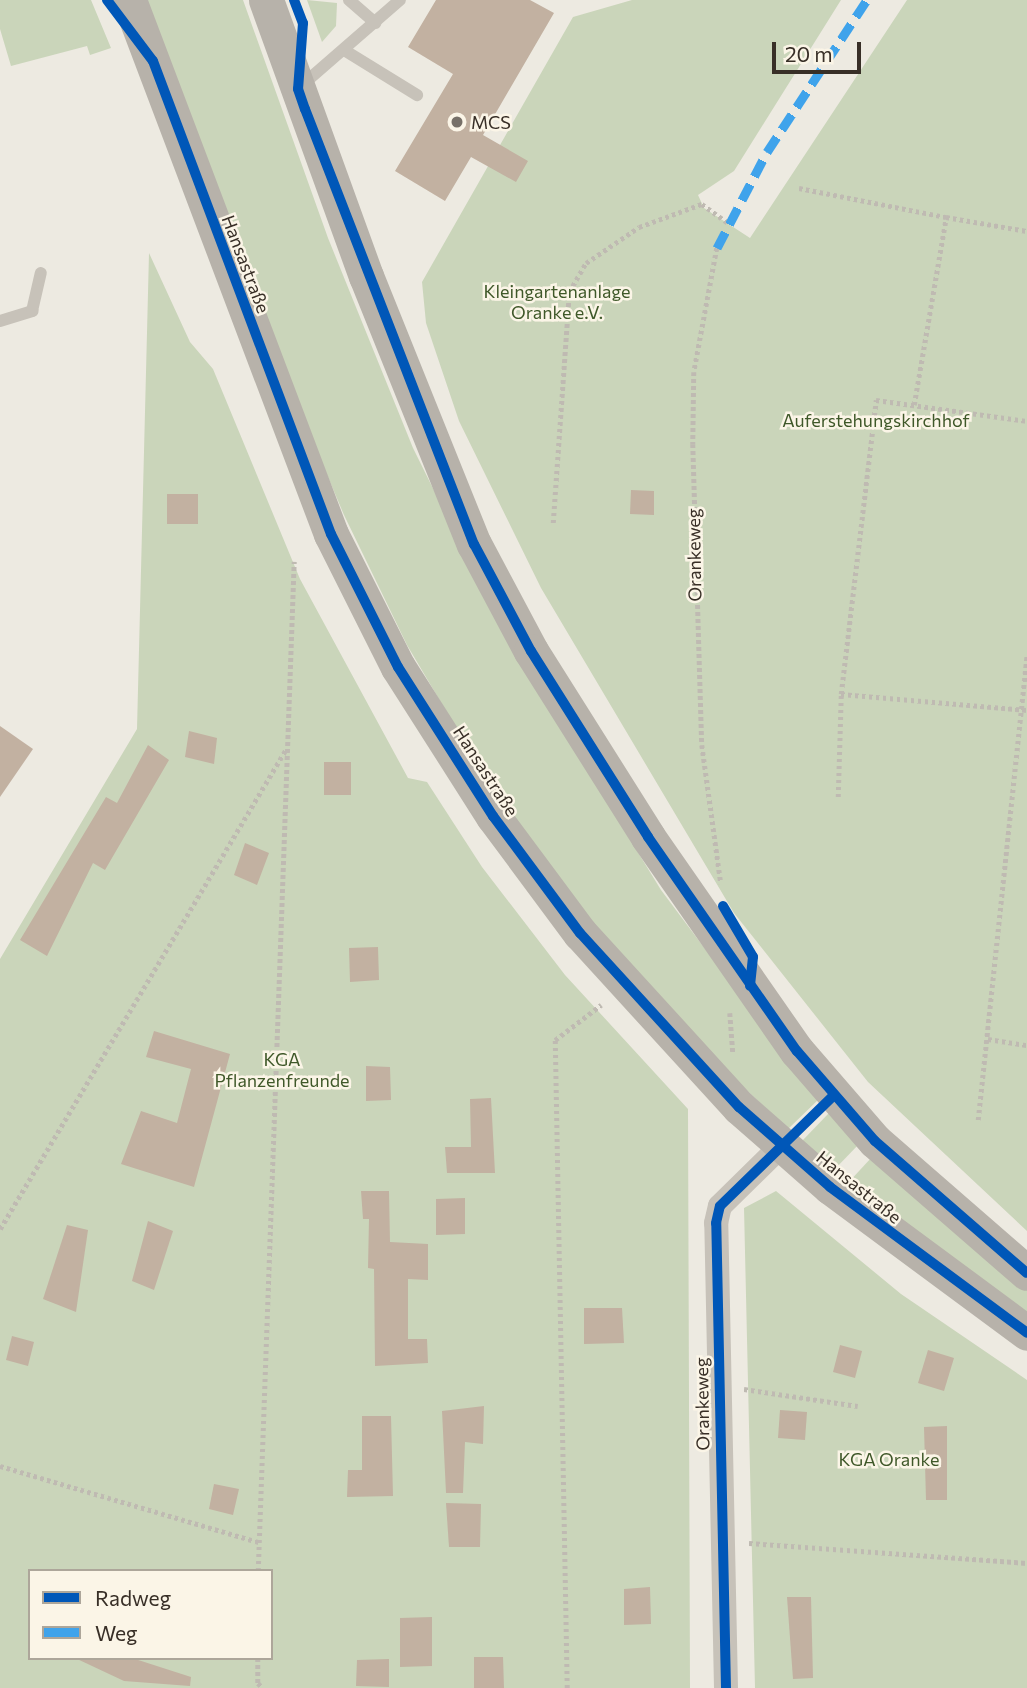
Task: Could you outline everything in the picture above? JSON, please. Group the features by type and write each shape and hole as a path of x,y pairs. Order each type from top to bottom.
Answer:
{"main road":[{"name":"Hansastraße","path":"129,0 331,534 398,667 493,817 580,933 737,1105 781,1146 913,1252 1027,1333"},
{"path":"266,0 474,544 531,651 743,977 797,1051 875,1141 1027,1273"}],"street":[{"name":"Orankeweg","path":"726,1688 716,1223 720,1206 781,1146"}],"lane":[{"path":"349,0 375,23"},
{"path":"298,89 400,0"},
{"path":"344,50 417,95"},
{"path":"0,321 32,311 41,273"}],"path":[{"path":"799,188 1027,231"},
{"path":"553,523 569,292 586,263 639,227 702,205 728,223"},
{"path":"914,405 946,217"},
{"path":"838,797 841,694 876,400 1027,421"},
{"path":"258,1569 294,562"},
{"path":"978,1120 1025,709 1027,656"},
{"path":"841,694 1025,709"},
{"path":"0,1229 286,750"},
{"path":"737,1105 728,991 743,977"},
{"path":"567,1688 555,1040 603,1003"},
{"path":"988,1039 1027,1045"},
{"path":"743,1389 858,1406"},
{"path":"0,1466 259,1542"},
{"path":"746,1543 1027,1563"},
{"path":"258,1660 258,1683 263,1688"}],"green space":[{"path":"0,0 91,0 111,48 90,55 87,46 11,66 0,29"},
{"path":"145,0 243,0 328,238 413,448 509,642 661,890 818,1100 788,1129 724,1069 581,912 497,797 407,645 344,515 274,349"},
{"path":"307,0 337,3 336,26 322,42"},
{"name":"Auferstehungskirchhof","path":"632,0 841,0 734,171 698,195 704,208 750,238 907,0 1027,0 1027,1231 868,1082 734,913 541,588 459,421 426,323 422,282 573,17"},
{"name":"KGA Pflanzenfreunde","path":"149,253 190,342 213,369 300,579 408,778 427,782 482,867 565,975 688,1109 690,1688 0,1688 0,959 137,729"},
{"path":"829,1113 860,1143 833,1171 802,1141"},
{"path":"872,1157 1027,1290 1027,1320 847,1184"},
{"name":"KGA Oranke","path":"776,1191 901,1294 1027,1380 1027,1688 755,1688 744,1208"}],"building":[{"name":"MCS","path":"436,0 530,0 554,13 483,135 528,161 516,182 471,157 445,201 395,171 453,74 408,47"},
{"path":"631,490 654,491 654,515 630,514"},
{"path":"167,494 198,494 198,524 167,524"},
{"path":"0,726 33,749 0,797"},
{"path":"189,731 217,738 214,764 185,757"},
{"path":"148,745 169,760 105,870 93,863 47,956 20,940 106,797 117,803"},
{"path":"324,762 351,762 351,795 324,795"},
{"path":"245,843 269,853 257,885 234,875"},
{"path":"378,947 379,980 350,982 349,948"},
{"path":"154,1031 230,1054 194,1187 121,1164 141,1111 177,1123 191,1069 146,1057"},
{"path":"366,1066 390,1067 391,1100 366,1101"},
{"path":"491,1098 495,1173 447,1173 445,1147 471,1147 470,1099"},
{"path":"361,1191 389,1191 390,1242 428,1244 428,1280 408,1279 408,1339 427,1339 428,1363 375,1366 374,1269 368,1268 369,1219 363,1219"},
{"path":"465,1198 465,1234 436,1235 436,1199"},
{"path":"148,1221 173,1231 154,1290 132,1281"},
{"path":"67,1225 88,1230 76,1312 43,1299"},
{"path":"584,1308 622,1308 624,1343 584,1344"},
{"path":"12,1336 34,1342 28,1366 6,1360"},
{"path":"840,1345 862,1351 855,1378 833,1372"},
{"path":"928,1350 954,1358 944,1391 918,1383"},
{"path":"484,1406 483,1444 465,1442 463,1493 446,1493 442,1411"},
{"path":"780,1410 807,1412 805,1440 778,1438"},
{"path":"362,1416 391,1416 393,1496 347,1497 348,1470 362,1470"},
{"path":"947,1426 947,1500 926,1500 924,1427"},
{"path":"214,1484 239,1489 233,1515 209,1509"},
{"path":"446,1503 481,1504 480,1547 449,1547"},
{"path":"650,1587 651,1624 624,1625 624,1589"},
{"path":"787,1597 811,1597 813,1678 793,1679"},
{"path":"432,1617 432,1666 400,1667 400,1618"},
{"path":"474,1657 503,1657 504,1688 474,1688"},
{"path":"389,1659 389,1687 356,1686 357,1660"},
{"path":"79,1660 138,1660 191,1677 190,1686 124,1681"}],"marked path":[{"path":"717,248 767,152 867,0"}],"cycle path":[{"path":"107,0 153,61 331,534 398,667 493,816 580,933 739,1107 830,1187 1027,1333"},
{"path":"294,0 303,23 298,89 305,109 474,544 531,651 648,837 797,1051 875,1141 1027,1273"},
{"path":"723,906 753,957 750,986"},
{"path":"726,1688 716,1223 720,1206 834,1095"}],"place":[{"name":"MCS","path":"457,122"}],"park label":[{"name":"Kleingartenanlage Oranke e.V.","path":"557,302"}]}
